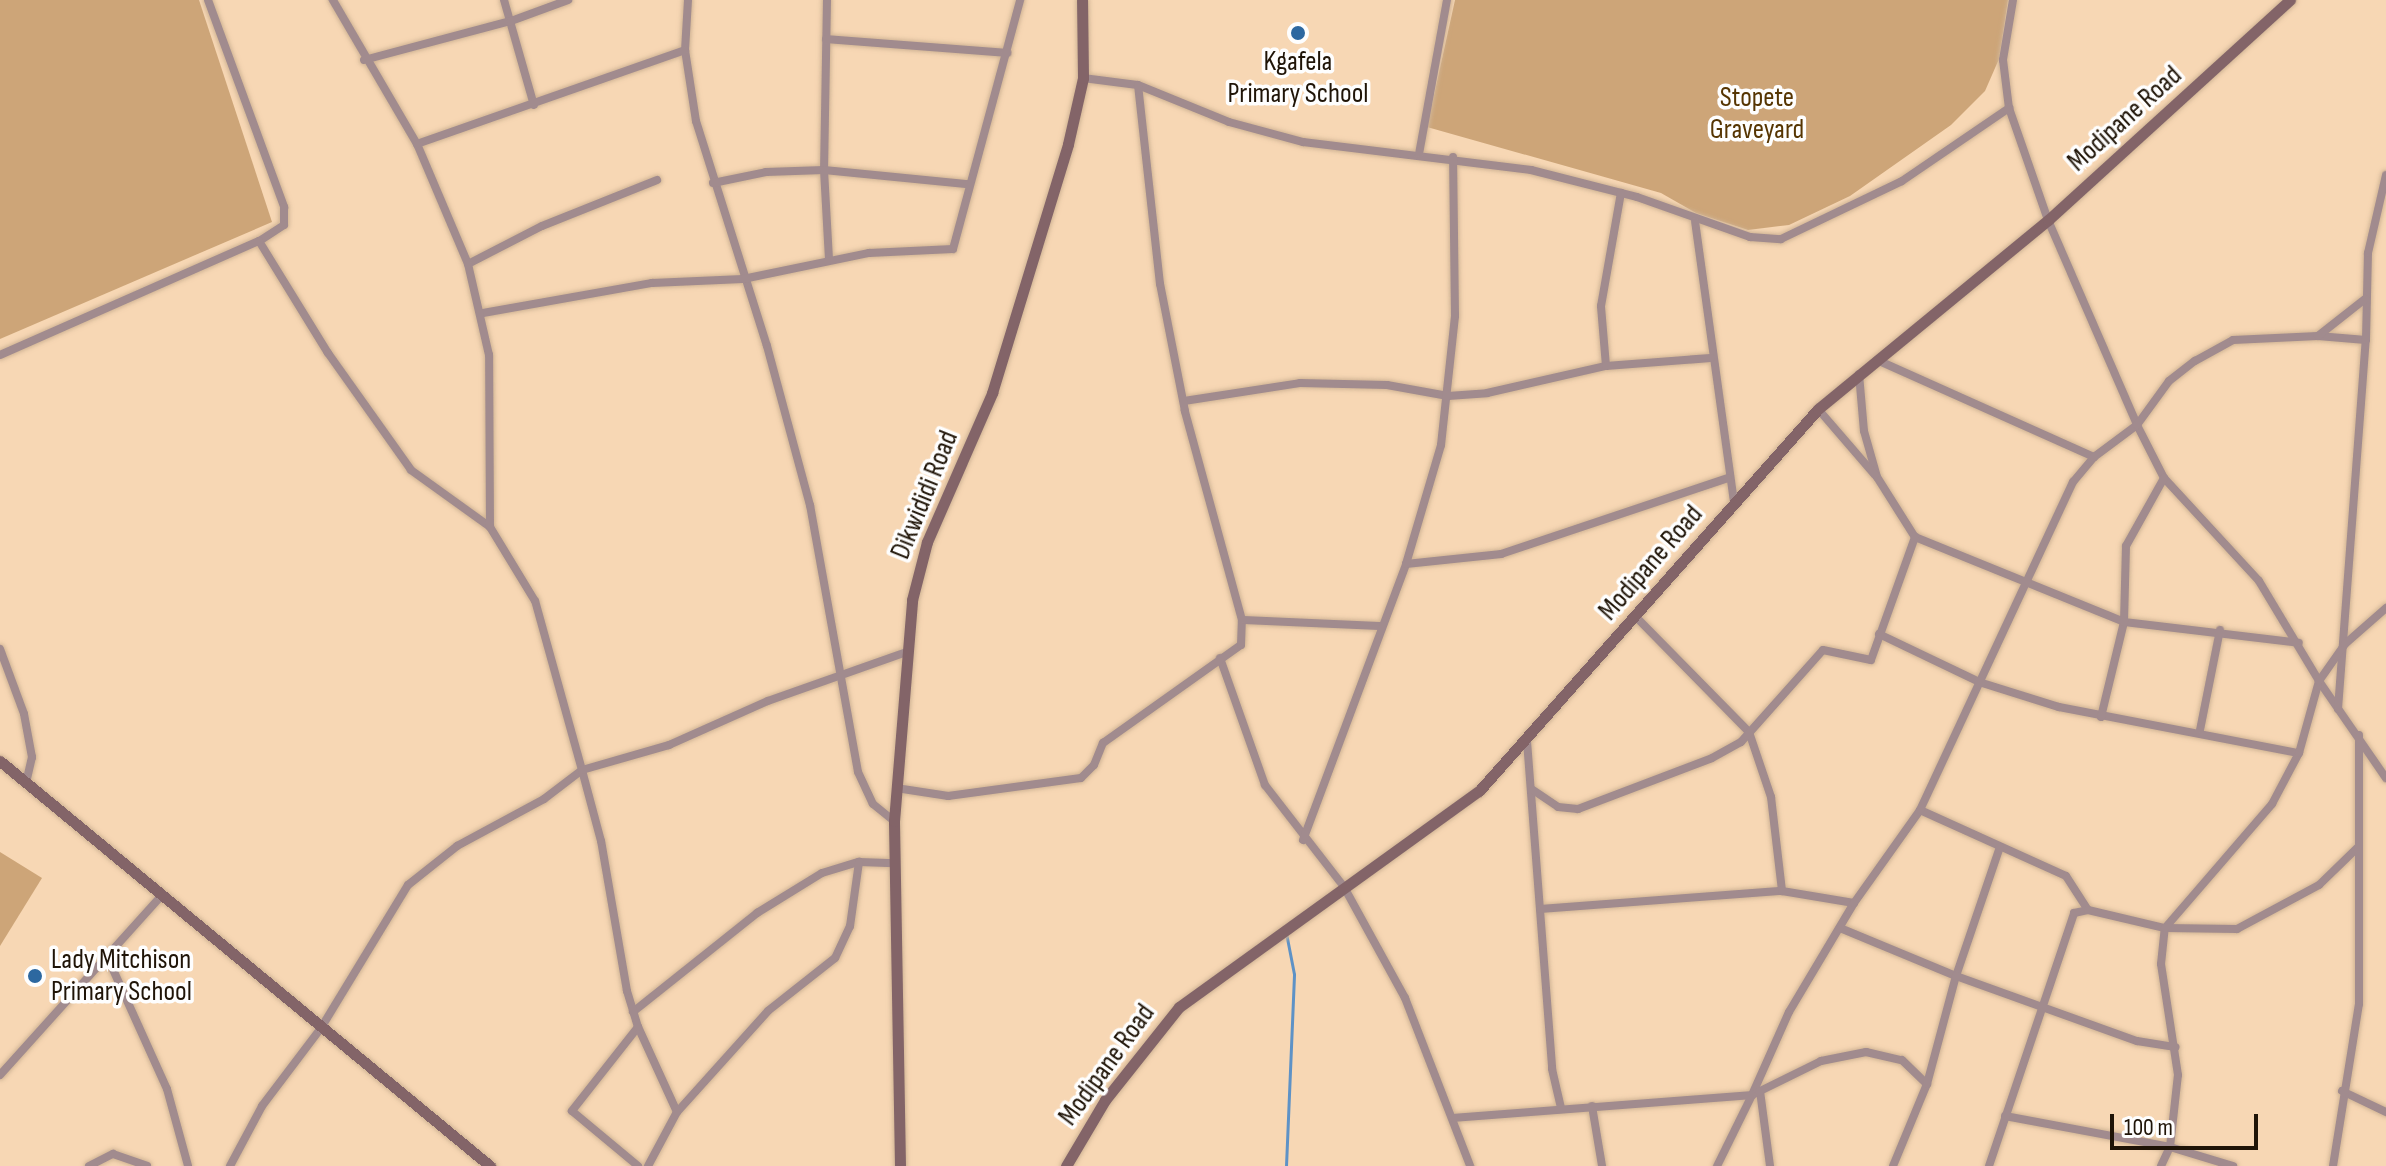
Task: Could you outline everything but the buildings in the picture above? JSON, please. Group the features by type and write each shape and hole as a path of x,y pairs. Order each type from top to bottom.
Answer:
{"main road":[{"name":"Dikwididi Road","path":"900,1166 894,821 906,652 918,569 992,393 1037,254 1083,78 1082,0"},
{"name":"Modipane Road","path":"1066,1166 1105,1100 1179,1007 1464,804 1527,741 1818,409 2048,220 2290,0"},
{"path":"0,761 490,1166"}],"street":[{"path":"0,355 259,241 284,225 284,207 208,0"},
{"path":"333,0 364,60 417,144 468,264 483,313 491,384 490,527"},
{"path":"504,0 534,105"},
{"path":"364,60 511,21 568,0"},
{"path":"688,0 685,50 693,109 713,183 767,346 810,505 836,675 866,793 894,821"},
{"path":"827,0 824,170 829,259"},
{"path":"483,313 652,283 743,279 829,259 953,249 968,184 1020,0"},
{"path":"1419,154 1447,0"},
{"path":"2013,0 2003,60 2009,108 2048,220 2137,425 2164,478 2246,565 2299,643 2319,681 2384,771"},
{"path":"826,39 1007,53"},
{"path":"417,144 685,50"},
{"path":"1083,78 1138,85 1229,122 1303,142 1453,157 1621,193 1695,221 1750,237 1781,239 1902,181 2009,108"},
{"path":"896,788 958,796 988,787 1081,778 1094,765 1103,743 1241,645 1242,620 1184,401 1145,179 1138,85"},
{"path":"1303,840 1406,564 1430,489 1448,396 1458,244 1453,157"},
{"path":"713,183 766,172 824,170 968,184"},
{"path":"2338,709 2366,340 2365,299 2372,225 2386,175"},
{"path":"468,264 542,226 657,180"},
{"path":"1606,366 1601,306 1621,193"},
{"path":"1695,221 1711,358 1734,503"},
{"path":"259,241 328,353 411,470 490,527 535,601 582,770 633,1012 677,1112"},
{"path":"2318,336 2365,299"},
{"path":"1717,1166 1756,1093 1789,1012 1854,903 1920,810 2026,582 2057,507 2094,457 2137,425 2169,381 2233,340 2318,336 2366,340"},
{"path":"1184,401 1315,383 1387,385 1448,396 1514,388 1606,366 1711,358"},
{"path":"1877,360 2094,457"},
{"path":"1859,373 1864,431 1877,477"},
{"path":"1818,409 1877,477 1915,537 2124,622 2220,630 2299,643"},
{"path":"1406,564 1515,551 1728,478"},
{"path":"2101,717 2124,622 2126,546 2164,478"},
{"path":"1533,790 1558,807 1578,809 1732,750 1823,650 1864,663 1871,660 1915,537"},
{"path":"2161,1166 2170,1147 2178,1075 2161,964 2165,928 2272,804 2299,753 2319,681 2345,644 2386,608"},
{"path":"1637,618 1749,732 1771,797 1782,891"},
{"path":"1242,620 1381,626"},
{"path":"2200,730 2220,630"},
{"path":"1879,634 1979,682 2101,717 2200,730 2299,753"},
{"path":"0,649 24,714 32,757 26,783"},
{"path":"230,1166 262,1106 321,1028 408,885 457,846 544,799 582,770 669,745 836,675 906,652"},
{"path":"1220,658 1265,785 1303,840 1344,887 1405,998 1470,1166"},
{"path":"2333,1166 2342,1091 2359,1004 2359,734"},
{"path":"1527,741 1552,1069 1561,1108"},
{"path":"1920,810 2066,876 2088,910"},
{"path":"1893,1166 1927,1084 1956,976 2000,847"},
{"path":"1989,1166 2071,918 2088,910 2165,928 2237,929 2319,885 2357,848"},
{"path":"633,1012 757,913 822,873 859,862 895,863"},
{"path":"648,1166 677,1112 768,1011 835,958 850,926 859,862"},
{"path":"1540,909 1782,891 1854,903"},
{"path":"0,1075 162,895"},
{"path":"1840,928 1956,976 2042,1003 2137,1041 2176,1047"},
{"path":"106,954 167,1089 188,1166"},
{"path":"638,1027 572,1111 638,1166"},
{"path":"1453,1118 1756,1093 1821,1061 1866,1052 1902,1060 1927,1084"},
{"path":"2342,1091 2386,1112"},
{"path":"1756,1093 1770,1166"},
{"path":"1592,1106 1602,1166"},
{"path":"2005,1116 2170,1147 2233,1166"},
{"path":"89,1166 113,1154 147,1166"}],"green space":[{"path":"0,0 199,0 272,222 0,339"},
{"name":"Stopete Graveyard","path":"1455,0 2008,0 1999,59 1985,91 1951,125 1850,196 1789,225 1748,230 1696,213 1661,193 1427,127"},
{"path":"0,852 42,878 0,946"}],"waterway":[{"path":"1286,933 1294,974 1286,1166"}],"place":[{"name":"Kgafela Primary School","path":"1298,33"},
{"name":"Lady Mitchison Primary School","path":"35,976"}]}
